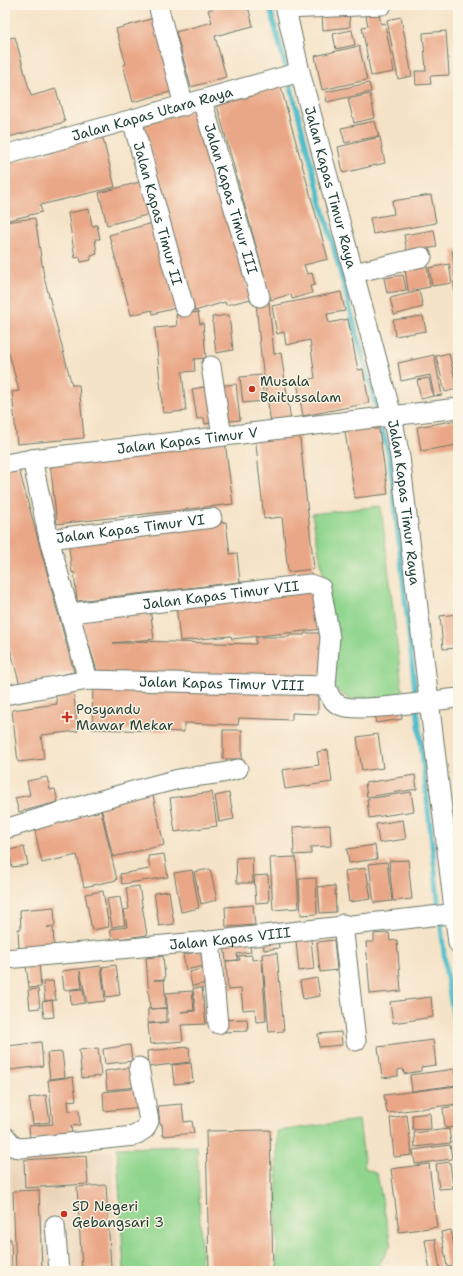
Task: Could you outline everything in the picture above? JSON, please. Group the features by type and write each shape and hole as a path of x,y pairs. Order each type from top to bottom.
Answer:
{"street":[{"path":"158,5 184,106"},
{"path":"285,7 382,5"},
{"name":"Jalan Kapas Timur Raya","path":"285,7 291,75 354,273 383,417 400,457 420,702 458,943"},
{"name":"Jalan Kapas Utara Raya","path":"5,155 291,75"},
{"name":"Jalan Kapas Timur III","path":"202,100 260,297"},
{"name":"Jalan Kapas Timur II","path":"132,120 184,307"},
{"path":"354,273 422,257"},
{"path":"211,366 222,436"},
{"name":"Jalan Kapas Timur V","path":"5,464 32,459 458,408"},
{"path":"32,459 49,539 71,613 88,680"},
{"name":"Jalan Kapas Timur VI","path":"49,539 212,518"},
{"name":"Jalan Kapas Timur VII","path":"71,613 310,584 320,588 330,637 326,686"},
{"name":"Jalan Kapas Timur VIII","path":"5,695 88,680 326,686"},
{"path":"326,686 331,700 343,707 363,708 458,698"},
{"path":"5,829 176,780 218,775 238,769"},
{"name":"Jalan Kapas VIII","path":"5,958 210,940 343,924 454,913"},
{"path":"343,924 356,1041"},
{"path":"210,940 218,1024"},
{"path":"5,1136 14,1147 21,1148 134,1136 145,1129 149,1121 139,1067"},
{"path":"55,1225 59,1271"}],"shaded area":[{"name":"SD Negeri Gebangsari 3","path":"112,1151 119,1271 16,1271 9,1157"}],"green space":[{"path":"381,506 403,696 351,700 331,687 335,640 312,514"},
{"path":"359,1120 365,1168 377,1174 391,1245 375,1271 277,1271 277,1131"},
{"path":"197,1146 202,1271 124,1271 117,1148"}],"building":[{"path":"227,5 234,5 249,10 253,26 215,36 226,77 191,87 176,32 212,22 208,10"},
{"path":"378,9 381,24 385,23 394,72 371,76 362,27 368,26 365,11"},
{"path":"349,10 350,27 323,30 322,13"},
{"path":"401,17 412,76 398,79 387,20"},
{"path":"154,18 174,91 133,102 123,65 126,64 116,29"},
{"path":"352,30 355,45 336,49 333,34"},
{"path":"446,31 449,75 430,76 431,84 416,85 415,71 426,71 423,33"},
{"path":"15,37 31,96 56,89 65,122 5,138 5,39"},
{"path":"359,46 367,80 322,90 315,56"},
{"path":"369,83 371,92 327,102 325,92"},
{"path":"280,84 328,259 304,265 307,274 312,273 315,285 310,286 312,293 292,299 291,294 271,300 216,102"},
{"path":"370,94 375,118 354,123 348,99"},
{"path":"198,109 251,299 226,305 225,302 195,311 143,124"},
{"path":"375,121 379,136 345,143 341,128"},
{"path":"102,135 115,187 40,205 42,212 5,221 5,164 53,152 52,150"},
{"path":"380,137 385,163 343,173 338,147"},
{"path":"143,181 151,214 107,225 99,193"},
{"path":"431,195 436,223 373,234 370,218 394,214 392,201"},
{"path":"89,209 92,226 97,225 100,239 95,239 97,254 91,256 91,260 81,262 80,257 75,258 68,213"},
{"path":"35,218 44,277 70,378 72,385 79,385 84,438 17,444 12,392 19,391 5,338 5,222"},
{"path":"156,222 179,307 153,314 152,310 131,315 109,235"},
{"path":"434,230 437,247 407,252 404,235"},
{"path":"458,250 458,280 456,281 452,251"},
{"path":"449,264 452,283 432,286 429,268"},
{"path":"427,266 430,287 408,291 405,270"},
{"path":"403,275 406,290 387,293 384,278"},
{"path":"454,282 458,282 458,325 457,325"},
{"path":"419,291 423,307 394,315 390,298"},
{"path":"341,292 345,311 327,314 329,323 348,319 358,370 363,369 369,403 303,416 297,382 315,378 310,340 286,345 284,332 277,334 272,306"},
{"path":"269,302 274,354 281,353 291,421 271,424 261,356 256,303"},
{"path":"198,312 200,324 203,323 206,358 194,359 195,371 182,372 186,411 163,413 155,328 177,326 176,315"},
{"path":"229,315 233,350 216,353 212,317"},
{"path":"423,316 426,331 395,336 393,320"},
{"path":"449,353 457,389 445,392 436,356"},
{"path":"434,355 442,395 434,396 430,375 401,381 398,363"},
{"name":"Musala Baitussalam","path":"261,375 264,401 243,403 240,377"},
{"path":"429,378 433,396 421,399 417,380"},
{"path":"236,384 240,420 221,422 217,386"},
{"path":"210,386 216,422 205,424 204,418 197,419 192,389"},
{"path":"458,420 458,445 421,451 417,427"},
{"path":"373,421 374,429 379,429 388,494 355,498 344,425"},
{"path":"299,430 314,569 288,572 282,517 264,519 255,435"},
{"path":"225,442 233,504 57,524 50,462"},
{"path":"17,462 74,672 20,685 5,630 5,466"},
{"path":"226,522 230,554 237,553 240,582 77,601 74,572 72,573 68,541"},
{"path":"319,589 323,629 232,639 231,636 180,641 176,605"},
{"path":"150,607 154,639 133,641 256,644 256,637 289,637 289,635 304,635 305,633 324,633 323,678 98,674 89,645 85,646 81,615","holes":["133,641 133,643 113,643"]},
{"path":"458,614 458,648 443,649 440,616"},
{"path":"93,686 318,693 318,714 292,713 292,720 239,718 238,725 184,723 184,732 92,729"},
{"path":"73,689 78,731 41,735 44,759 18,762 12,710 57,704 55,692"},
{"path":"400,707 402,719 376,723 374,711"},
{"path":"223,730 242,730 242,759 223,759"},
{"path":"378,734 383,768 362,771 357,737"},
{"path":"328,750 332,782 285,789 282,770 319,765 317,752"},
{"path":"415,775 417,789 367,797 365,783"},
{"path":"47,777 50,790 55,789 58,802 19,812 15,798 30,795 27,781"},
{"path":"152,791 164,845 113,857 100,803"},
{"path":"212,792 217,826 175,832 170,798"},
{"path":"411,792 414,811 369,818 367,799"},
{"path":"229,793 234,819 219,822 215,796"},
{"path":"101,811 117,880 84,887 77,855 42,863 34,827"},
{"path":"403,820 406,839 379,843 376,824"},
{"path":"330,825 331,846 311,847 311,854 294,855 293,827"},
{"path":"375,845 377,859 349,863 347,849"},
{"path":"24,847 28,865 12,867 9,850"},
{"path":"164,854 168,877 122,884 120,874 150,869 148,856"},
{"path":"252,857 253,883 237,883 236,858"},
{"path":"296,857 299,908 273,910 270,858"},
{"path":"408,860 412,899 393,901 389,861"},
{"path":"387,862 392,901 374,903 369,864"},
{"path":"366,868 371,899 349,902 345,871"},
{"path":"210,869 217,900 201,904 194,872"},
{"path":"192,870 199,908 181,912 174,873"},
{"path":"268,875 269,902 256,903 254,876"},
{"path":"316,878 317,914 301,915 299,879"},
{"path":"139,886 147,935 112,940 110,929 127,927 124,910 129,909 126,888"},
{"path":"335,886 336,912 320,913 318,887"},
{"path":"103,891 109,927 92,930 85,894"},
{"path":"169,891 174,924 159,926 154,893"},
{"path":"120,897 125,925 112,927 107,899"},
{"path":"253,905 255,925 226,927 225,907"},
{"path":"54,907 55,926 47,927 53,927 54,946 19,948 18,929 21,929 20,910"},
{"path":"389,933 390,941 397,940 401,991 370,994 366,942 374,942 374,934"},
{"path":"278,938 279,948 264,950 263,939"},
{"path":"311,939 314,969 299,971 296,941"},
{"path":"249,940 251,952 237,954 238,960 226,961 224,943"},
{"path":"334,940 337,970 320,972 317,942"},
{"path":"204,950 208,965 186,970 183,955"},
{"path":"277,953 284,1031 269,1032 262,954"},
{"path":"252,955 252,960 262,959 266,1021 256,1022 255,1009 243,1010 241,989 228,990 226,961 240,960 239,956"},
{"path":"163,956 165,979 154,980 164,980 166,1008 150,1009 146,958"},
{"path":"39,963 41,987 29,988 26,965"},
{"path":"116,965 120,995 106,997 102,967"},
{"path":"101,966 105,1001 87,1003 80,971 82,988 64,990 62,971"},
{"path":"207,968 207,983 192,986 189,972"},
{"path":"317,978 320,996 303,999 300,981"},
{"path":"53,981 56,1000 45,1001 43,982"},
{"path":"193,988 202,988 206,1024 181,1025 183,1041 150,1044 148,1024 169,1022 166,993 192,991 194,1010 181,1012 195,1011"},
{"path":"38,989 40,1008 30,1009 28,990"},
{"path":"83,989 85,1003 71,1005 70,990"},
{"path":"431,997 433,1017 393,1023 390,1002"},
{"path":"52,1000 54,1017 44,1018 42,1002"},
{"path":"166,1008 166,1022 148,1023 148,1009"},
{"path":"247,1019 248,1031 222,1032 221,1020"},
{"path":"341,1032 342,1045 319,1047 318,1034"},
{"path":"433,1040 436,1065 421,1067 421,1071 404,1074 403,1069 398,1070 398,1076 382,1078 378,1047"},
{"path":"41,1042 43,1066 10,1070 8,1046"},
{"path":"130,1045 132,1061 105,1064 103,1049"},
{"path":"189,1047 190,1062 148,1067 147,1051"},
{"path":"98,1048 101,1076 82,1078 79,1050"},
{"path":"62,1052 65,1077 50,1079 47,1053"},
{"path":"191,1063 193,1082 174,1084 172,1065"},
{"path":"133,1067 135,1087 107,1090 105,1071"},
{"path":"455,1069 457,1085 412,1091 410,1075"},
{"path":"73,1077 76,1100 68,1101 69,1111 79,1110 80,1125 71,1126 72,1135 30,1140 29,1126 53,1124 48,1080"},
{"path":"457,1086 458,1104 387,1113 384,1095"},
{"path":"140,1088 142,1107 104,1111 103,1092"},
{"path":"46,1095 50,1122 33,1124 29,1098"},
{"path":"182,1104 184,1122 192,1121 194,1133 163,1136 158,1106"},
{"path":"458,1106 458,1127 445,1128 443,1108"},
{"path":"430,1113 431,1129 413,1130 412,1115"},
{"path":"407,1115 412,1155 394,1157 390,1118"},
{"path":"449,1129 451,1143 415,1147 414,1133"},
{"path":"270,1130 273,1271 209,1271 206,1131"},
{"path":"450,1145 452,1159 415,1164 413,1150"},
{"path":"86,1156 88,1184 25,1188 24,1160"},
{"path":"450,1162 453,1188 439,1189 436,1164"},
{"path":"429,1164 437,1227 399,1232 391,1169"},
{"path":"106,1185 111,1267 82,1269 77,1187"},
{"path":"39,1190 42,1270 16,1271 13,1191"},
{"path":"451,1230 454,1247 458,1247 458,1260 456,1260 457,1265 447,1267 441,1232"},
{"path":"5,1239 11,1239 12,1270 5,1271"},
{"path":"435,1239 440,1270 430,1271 425,1240"}],"waterway":[{"path":"269,5 390,459 416,700"},
{"path":"417,708 446,972 458,1044"}],"place":[{"name":"Musala Baitussalam","path":"252,389"},
{"name":"Posyandu Mawar Mekar","path":"67,717"},
{"name":"SD Negeri Gebangsari 3","path":"64,1214"}]}
